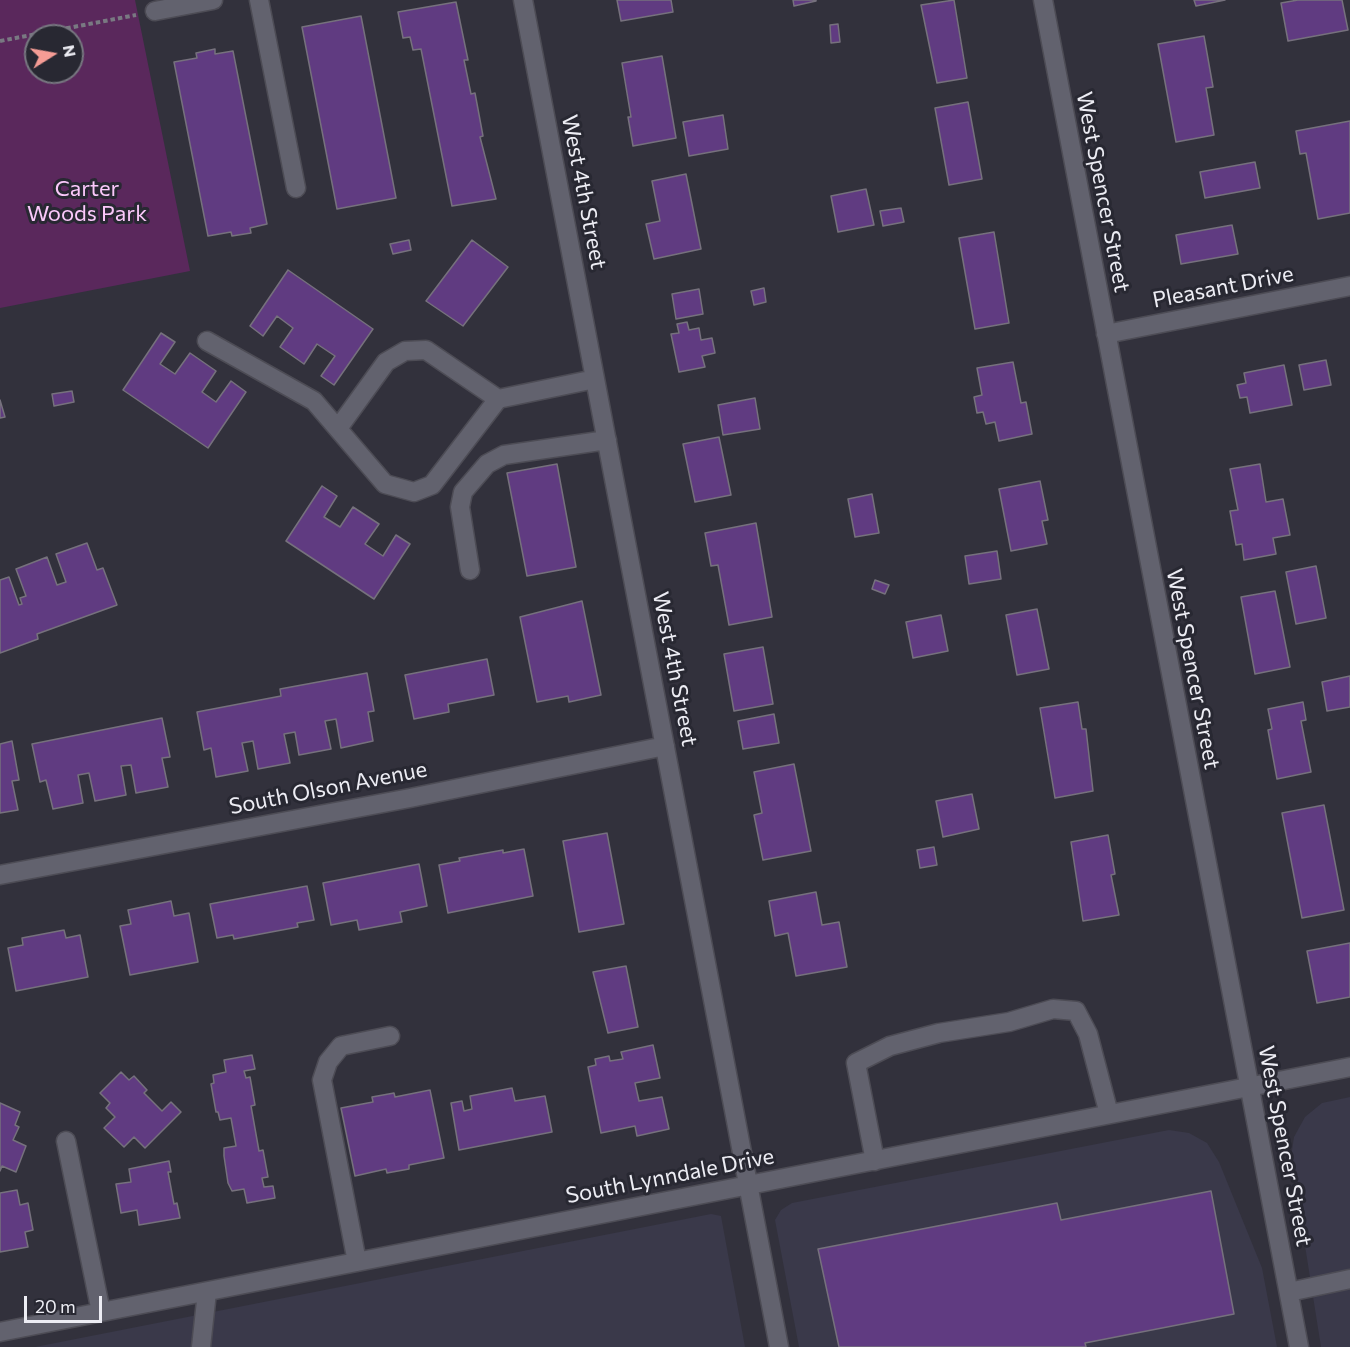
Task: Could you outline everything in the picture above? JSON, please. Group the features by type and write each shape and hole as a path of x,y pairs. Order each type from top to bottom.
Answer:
{"street":[{"path":"155,11 213,0"},
{"path":"259,0 296,188"},
{"name":"West 4th Street","path":"523,0 778,1347"},
{"name":"West Spencer Street","path":"1043,0 1299,1347"},
{"name":"Pleasant Drive","path":"1106,334 1350,286"},
{"path":"207,341 314,400 386,484 414,492 432,485 498,399 595,379"},
{"path":"339,427 386,362 405,351 426,350 498,399"},
{"path":"470,570 460,507 463,492 487,464 504,455 607,440"},
{"name":"South Olson Avenue","path":"0,875 410,798 665,746"},
{"path":"876,1161 856,1063 890,1046 939,1033 1009,1022 1053,1009 1076,1011 1088,1034 1109,1114"},
{"path":"357,1262 322,1080 328,1062 341,1046 390,1036"},
{"name":"South Lynndale Drive","path":"0,1332 1350,1067"},
{"path":"66,1141 101,1312"},
{"path":"1289,1292 1350,1280"},
{"path":"201,1347 207,1292"}],"path":[{"path":"0,41 155,11"}],"shaded area":[{"path":"1350,1097 1350,1347 1321,1347 1291,1157 1294,1137 1305,1117 1322,1103"},
{"path":"1169,1130 1189,1133 1207,1143 1219,1162 1262,1268 1277,1347 799,1347 775,1220 781,1210 792,1203"},
{"path":"711,1214 721,1216 745,1347 35,1347"}],"green space":[{"name":"Carter Woods Park","path":"0,0 135,0 190,271 0,308"}],"building":[{"path":"617,0 671,0 673,12 621,21"},
{"path":"793,0 816,0 816,1 794,6"},
{"path":"954,0 967,78 937,83 921,5"},
{"path":"1194,0 1225,0 1196,6"},
{"path":"1298,0 1342,0 1348,30 1288,41 1281,3"},
{"path":"456,2 468,60 464,60 471,94 475,93 483,136 480,137 496,199 452,206 421,49 413,50 410,37 403,38 398,12"},
{"path":"361,16 396,198 337,209 302,27"},
{"path":"838,24 840,42 831,43 830,25"},
{"path":"1204,36 1213,87 1206,88 1214,135 1176,142 1158,44"},
{"path":"215,49 215,54 233,51 267,224 250,228 251,233 232,236 231,232 208,236 174,62 197,58 196,53"},
{"path":"662,56 676,138 633,146 628,117 631,117 622,63"},
{"path":"968,102 982,179 949,185 935,108"},
{"path":"723,115 728,149 689,156 683,122"},
{"path":"1350,121 1350,213 1318,219 1306,153 1300,154 1296,131"},
{"path":"1255,162 1260,188 1205,198 1200,172"},
{"path":"686,174 701,249 654,259 646,224 660,221 652,181"},
{"path":"866,189 874,225 838,232 831,196"},
{"path":"901,208 904,222 883,226 880,211"},
{"path":"1232,225 1238,254 1181,264 1176,235"},
{"path":"994,232 1009,323 975,329 959,238"},
{"path":"409,240 411,250 393,254 390,244"},
{"path":"472,240 508,267 463,326 426,301"},
{"path":"288,270 373,329 334,385 321,376 335,356 317,344 304,364 280,347 293,328 277,316 263,336 250,326"},
{"path":"764,288 766,302 754,305 751,291"},
{"path":"699,289 703,314 676,319 672,294"},
{"path":"687,322 689,330 699,328 701,340 712,338 715,353 702,356 705,367 679,372 671,334 679,333 677,324"},
{"path":"161,333 175,342 160,364 175,374 190,353 216,371 202,392 216,402 231,381 246,392 208,448 123,390"},
{"path":"1326,360 1331,385 1304,390 1299,365"},
{"path":"1013,362 1021,403 1026,402 1032,434 999,441 995,422 986,424 983,412 977,413 974,397 982,395 977,368"},
{"path":"1284,365 1292,405 1250,413 1247,397 1240,398 1237,385 1246,383 1244,373"},
{"path":"72,391 74,402 54,406 52,394"},
{"path":"755,398 760,429 723,435 718,405"},
{"path":"0,400 5,417 0,418"},
{"path":"719,437 731,495 695,502 683,444"},
{"path":"557,464 576,567 527,576 507,473"},
{"path":"1260,464 1266,502 1283,499 1290,535 1273,538 1276,554 1244,560 1242,544 1236,545 1230,511 1238,510 1230,469"},
{"path":"1040,481 1048,520 1042,521 1047,544 1011,551 999,489"},
{"path":"322,486 337,496 324,517 340,527 353,507 379,524 365,544 383,556 396,535 410,544 374,599 286,541"},
{"path":"872,494 879,533 855,537 848,499"},
{"path":"756,523 772,617 729,625 718,565 711,566 705,533"},
{"path":"87,543 97,570 103,568 117,605 37,634 38,639 0,653 0,580 9,577 19,605 22,604 20,598 26,596 16,569 47,557 57,585 66,582 56,554"},
{"path":"997,551 1001,579 969,584 965,556"},
{"path":"1316,566 1326,618 1296,624 1286,572"},
{"path":"875,580 889,585 885,594 872,589"},
{"path":"1275,591 1290,667 1255,674 1241,597"},
{"path":"582,601 601,695 569,702 568,696 537,702 520,617"},
{"path":"1037,609 1049,669 1017,675 1006,615"},
{"path":"941,615 948,651 913,658 906,622"},
{"path":"763,647 773,704 734,711 724,654"},
{"path":"487,659 494,695 448,704 449,712 414,719 405,675"},
{"path":"367,673 374,711 368,712 373,741 341,748 336,719 325,721 331,749 299,755 295,732 284,734 290,763 258,769 253,741 242,743 248,771 216,777 211,748 204,750 197,712 281,696 280,689"},
{"path":"1350,676 1350,707 1327,711 1322,682"},
{"path":"1078,702 1082,729 1086,729 1093,791 1055,798 1040,708"},
{"path":"1303,702 1306,720 1301,721 1311,772 1277,779 1268,730 1272,729 1268,709"},
{"path":"774,714 779,743 743,749 738,721"},
{"path":"162,718 170,757 162,758 168,787 136,793 131,765 121,766 126,795 95,801 89,773 78,775 83,803 53,809 46,780 40,782 32,744"},
{"path":"12,741 19,780 12,781 18,810 0,813 0,744"},
{"path":"794,764 811,851 763,860 754,815 762,813 754,772"},
{"path":"972,794 979,829 943,837 936,801"},
{"path":"1324,805 1344,910 1302,918 1282,813"},
{"path":"607,833 624,924 579,932 563,841"},
{"path":"1108,835 1115,874 1111,875 1119,915 1083,921 1071,842"},
{"path":"934,847 937,865 920,868 917,850"},
{"path":"524,849 533,896 448,913 439,865 460,861 459,858 503,850 503,853"},
{"path":"419,864 427,906 400,912 402,922 359,930 357,920 331,925 323,883"},
{"path":"307,886 314,920 297,923 298,927 234,939 233,935 217,938 210,904"},
{"path":"816,892 822,925 839,922 847,967 796,976 788,933 775,936 769,901"},
{"path":"171,901 174,916 189,913 198,962 130,975 120,926 131,924 128,910"},
{"path":"64,930 66,938 80,935 88,977 16,991 8,948 23,945 22,938"},
{"path":"1350,943 1350,997 1317,1003 1307,951"},
{"path":"626,966 638,1027 608,1033 593,972"},
{"path":"653,1045 660,1078 635,1083 639,1101 662,1097 669,1129 637,1136 635,1126 601,1133 588,1067 596,1065 595,1059 609,1056 610,1061 623,1059 621,1052"},
{"path":"252,1055 255,1069 244,1071 246,1078 250,1077 255,1105 251,1106 259,1151 263,1150 268,1177 262,1178 264,1187 273,1186 275,1198 247,1203 244,1189 232,1191 228,1183 224,1148 236,1146 231,1118 220,1120 216,1112 211,1084 214,1083 213,1075 226,1072 224,1060"},
{"path":"121,1072 129,1080 134,1076 147,1090 144,1093 162,1111 171,1102 181,1112 145,1148 134,1137 124,1147 104,1128 115,1117 106,1108 110,1103 100,1093"},
{"path":"512,1088 515,1101 545,1096 552,1132 459,1150 451,1103 462,1101 464,1111 472,1109 470,1096"},
{"path":"430,1090 444,1158 409,1165 409,1169 387,1173 386,1169 355,1176 341,1108 373,1102 372,1097 394,1093 395,1097"},
{"path":"0,1103 20,1112 15,1125 19,1127 13,1140 26,1146 16,1172 2,1166 0,1171"},
{"path":"169,1161 171,1172 168,1172 174,1204 177,1203 180,1218 139,1225 137,1210 121,1213 116,1184 131,1182 129,1169"},
{"path":"17,1190 20,1205 28,1203 33,1230 25,1232 28,1247 0,1252 0,1193"},
{"path":"1211,1191 1234,1314 1085,1343 1086,1347 839,1347 818,1249 1057,1203 1061,1220"}]}
